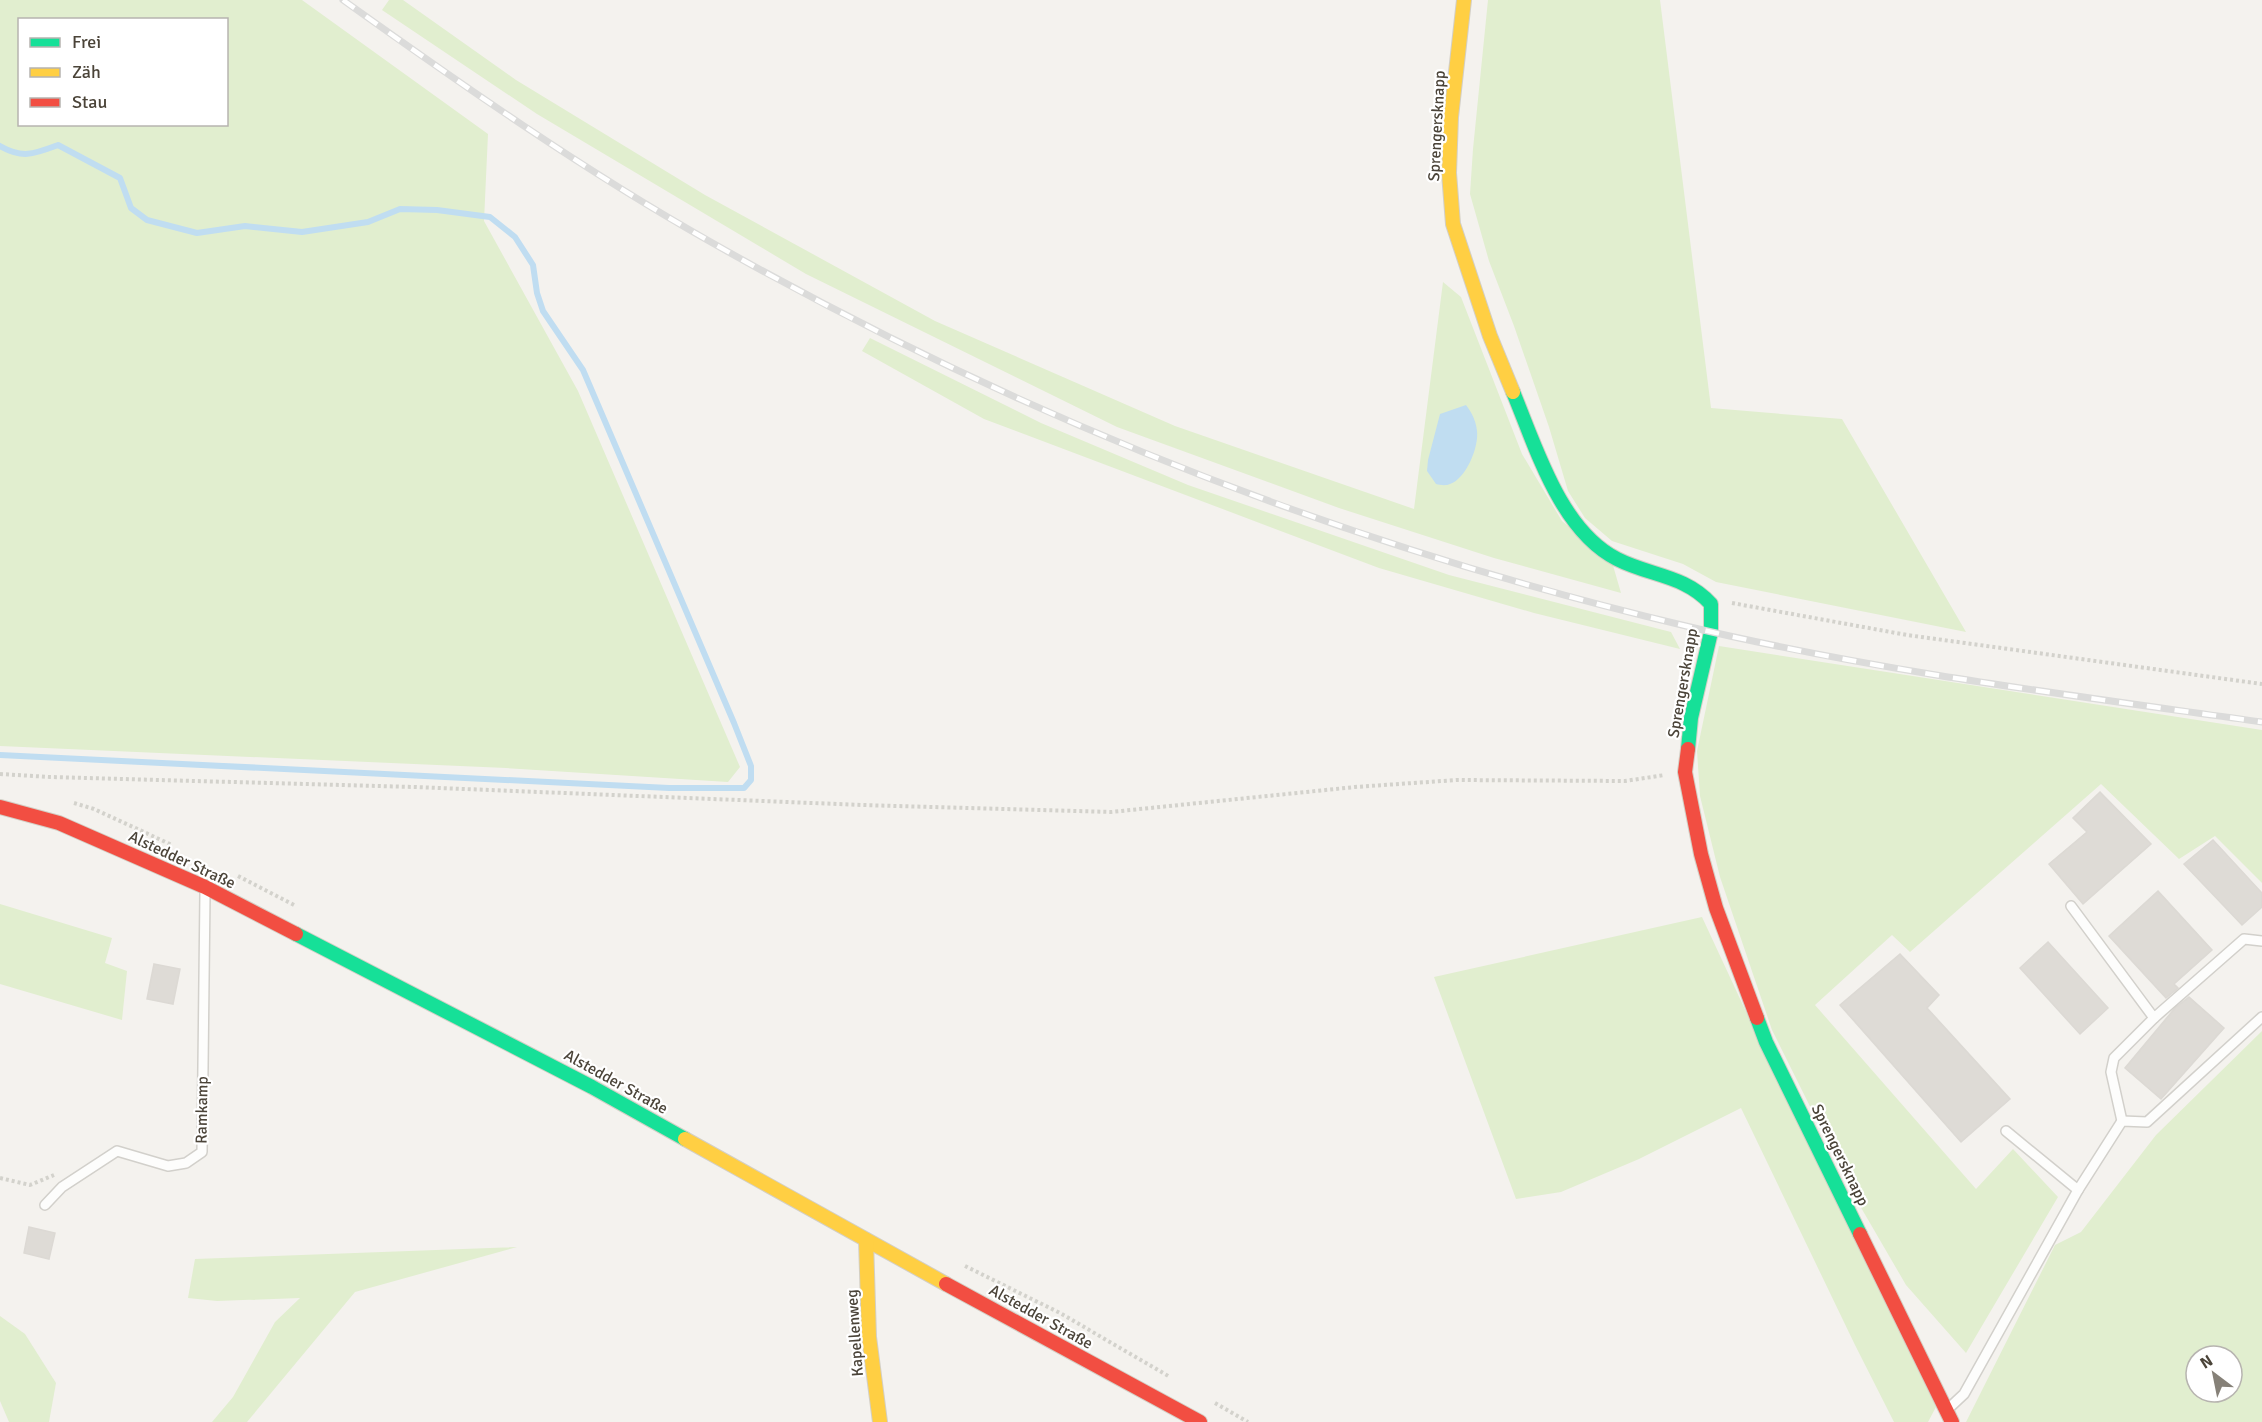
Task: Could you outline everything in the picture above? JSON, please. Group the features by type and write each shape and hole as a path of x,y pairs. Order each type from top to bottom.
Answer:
{"street":[{"name":"Sprengersknapp","path":"1464,0 1451,117 1449,173 1453,224 1490,336 1545,470 1571,517 1591,540 1617,559 1691,586 1711,604 1710,632 1692,718 1684,772 1701,854 1716,908 1766,1042 1950,1416"},
{"name":"Alstedder Straße","path":"0,807 59,823 205,887 592,1087 1200,1422"},
{"name":"Kapellenweg","path":"866,1240 869,1337 880,1422"}],"lane":[{"name":"Ramkamp","path":"45,1205 62,1187 117,1151 168,1166 186,1163 202,1152 205,887"},
{"path":"2070,906 2154,1018"},
{"path":"1950,1416 2078,1190 2122,1121 2111,1072 2114,1058 2154,1018 2244,939 2262,941"},
{"path":"2122,1121 2147,1122 2262,1017"},
{"path":"2006,1131 2078,1190"}],"path":[{"path":"1711,604 1732,603 1906,635 2262,684"},
{"path":"0,774 62,778 415,787 873,806 1111,812 1456,780 1625,781 1684,772"},
{"path":"0,1178 30,1185 58,1174"}],"green space":[{"path":"0,0 302,0 488,134 484,221 578,391 740,767 728,782 506,768 0,746"},
{"path":"389,0 403,0 516,80 705,195 935,321 1175,426 1414,509 1443,282 1461,297 1522,454 1562,521 1612,562 1621,593 1494,558 1339,508 1117,427 806,274 537,114 382,10"},
{"path":"1488,0 1660,0 1711,408 1842,419 1966,632 1716,582 1683,564 1612,541 1585,518 1568,491 1549,427 1489,261 1470,194"},
{"path":"870,338 1041,423 1188,485 1449,575 1671,632 1680,649 1534,613 1379,568 984,419 862,351"},
{"path":"1719,646 2262,730 2262,883 2215,836 2179,859 2101,784 1910,952 1892,935 1815,1005 1976,1189 2013,1149 2058,1197 1966,1353 1906,1285 1856,1199 1772,1030 1720,877 1700,796 1697,751"},
{"path":"0,904 112,938 105,963 127,971 122,1020 0,984"},
{"path":"1702,917 1782,1089 1936,1407 1928,1422 1894,1422 1741,1108 1639,1159 1561,1192 1516,1199 1434,977"},
{"path":"2262,1031 2262,1422 1966,1422 2055,1245 2081,1232 2156,1135"},
{"path":"517,1247 355,1292 247,1422 212,1422 233,1397 275,1322 300,1298 217,1301 188,1298 195,1259"},
{"path":"0,1316 25,1334 56,1383 49,1422 9,1422 0,1401"}],"water":[{"path":"1466,405 1476,427 1477,438 1474,453 1466,469 1456,481 1447,485 1436,484 1427,471 1440,414"}],"building":[{"path":"2100,792 2151,844 2083,904 2049,864 2087,832 2073,818"},
{"path":"2213,840 2262,893 2262,907 2242,925 2184,864"},
{"path":"2158,891 2212,950 2174,984 2178,988 2166,998 2109,936"},
{"path":"2048,942 2108,1008 2080,1034 2020,968"},
{"path":"1900,954 1939,995 1927,1008 2010,1099 1961,1142 1840,1005"},
{"path":"154,964 180,969 173,1004 147,999"},
{"path":"2189,997 2224,1028 2161,1099 2125,1068 2175,1008"},
{"path":"29,1227 55,1233 49,1259 24,1253"}],"waterway":[{"path":"0,146 15,153 29,154 58,145 120,178 131,208 147,220 197,233 245,226 302,232 368,222 400,209 437,210 490,217 515,237 533,265 537,293 543,311 583,370 734,723 751,766 751,780 744,788 669,788 0,755"}],"railway":[{"path":"343,0 569,156 709,241 825,304 943,363 1062,418 1184,468 1307,514 1432,556 1558,593 1686,626 1900,669 2262,722"}],"traffic: fast":[{"path":"1513,392 1552,485 1580,528 1597,546 1617,559 1690,587 1711,604 1711,632 1691,718 1688,749"},
{"path":"296,934 592,1087 685,1139"},
{"path":"1757,1018 1766,1042 1860,1234"}],"traffic: slow":[{"path":"1464,0 1451,117 1449,173 1453,224 1490,336 1513,392"},
{"path":"685,1139 946,1284"},
{"path":"866,1240 869,1337 880,1422"}],"traffic: jam":[{"path":"1688,749 1685,772 1701,854 1716,908 1757,1018"},
{"path":"0,807 59,823 205,887 296,934"},
{"path":"1860,1234 1952,1422"},
{"path":"946,1284 1200,1422"}]}
